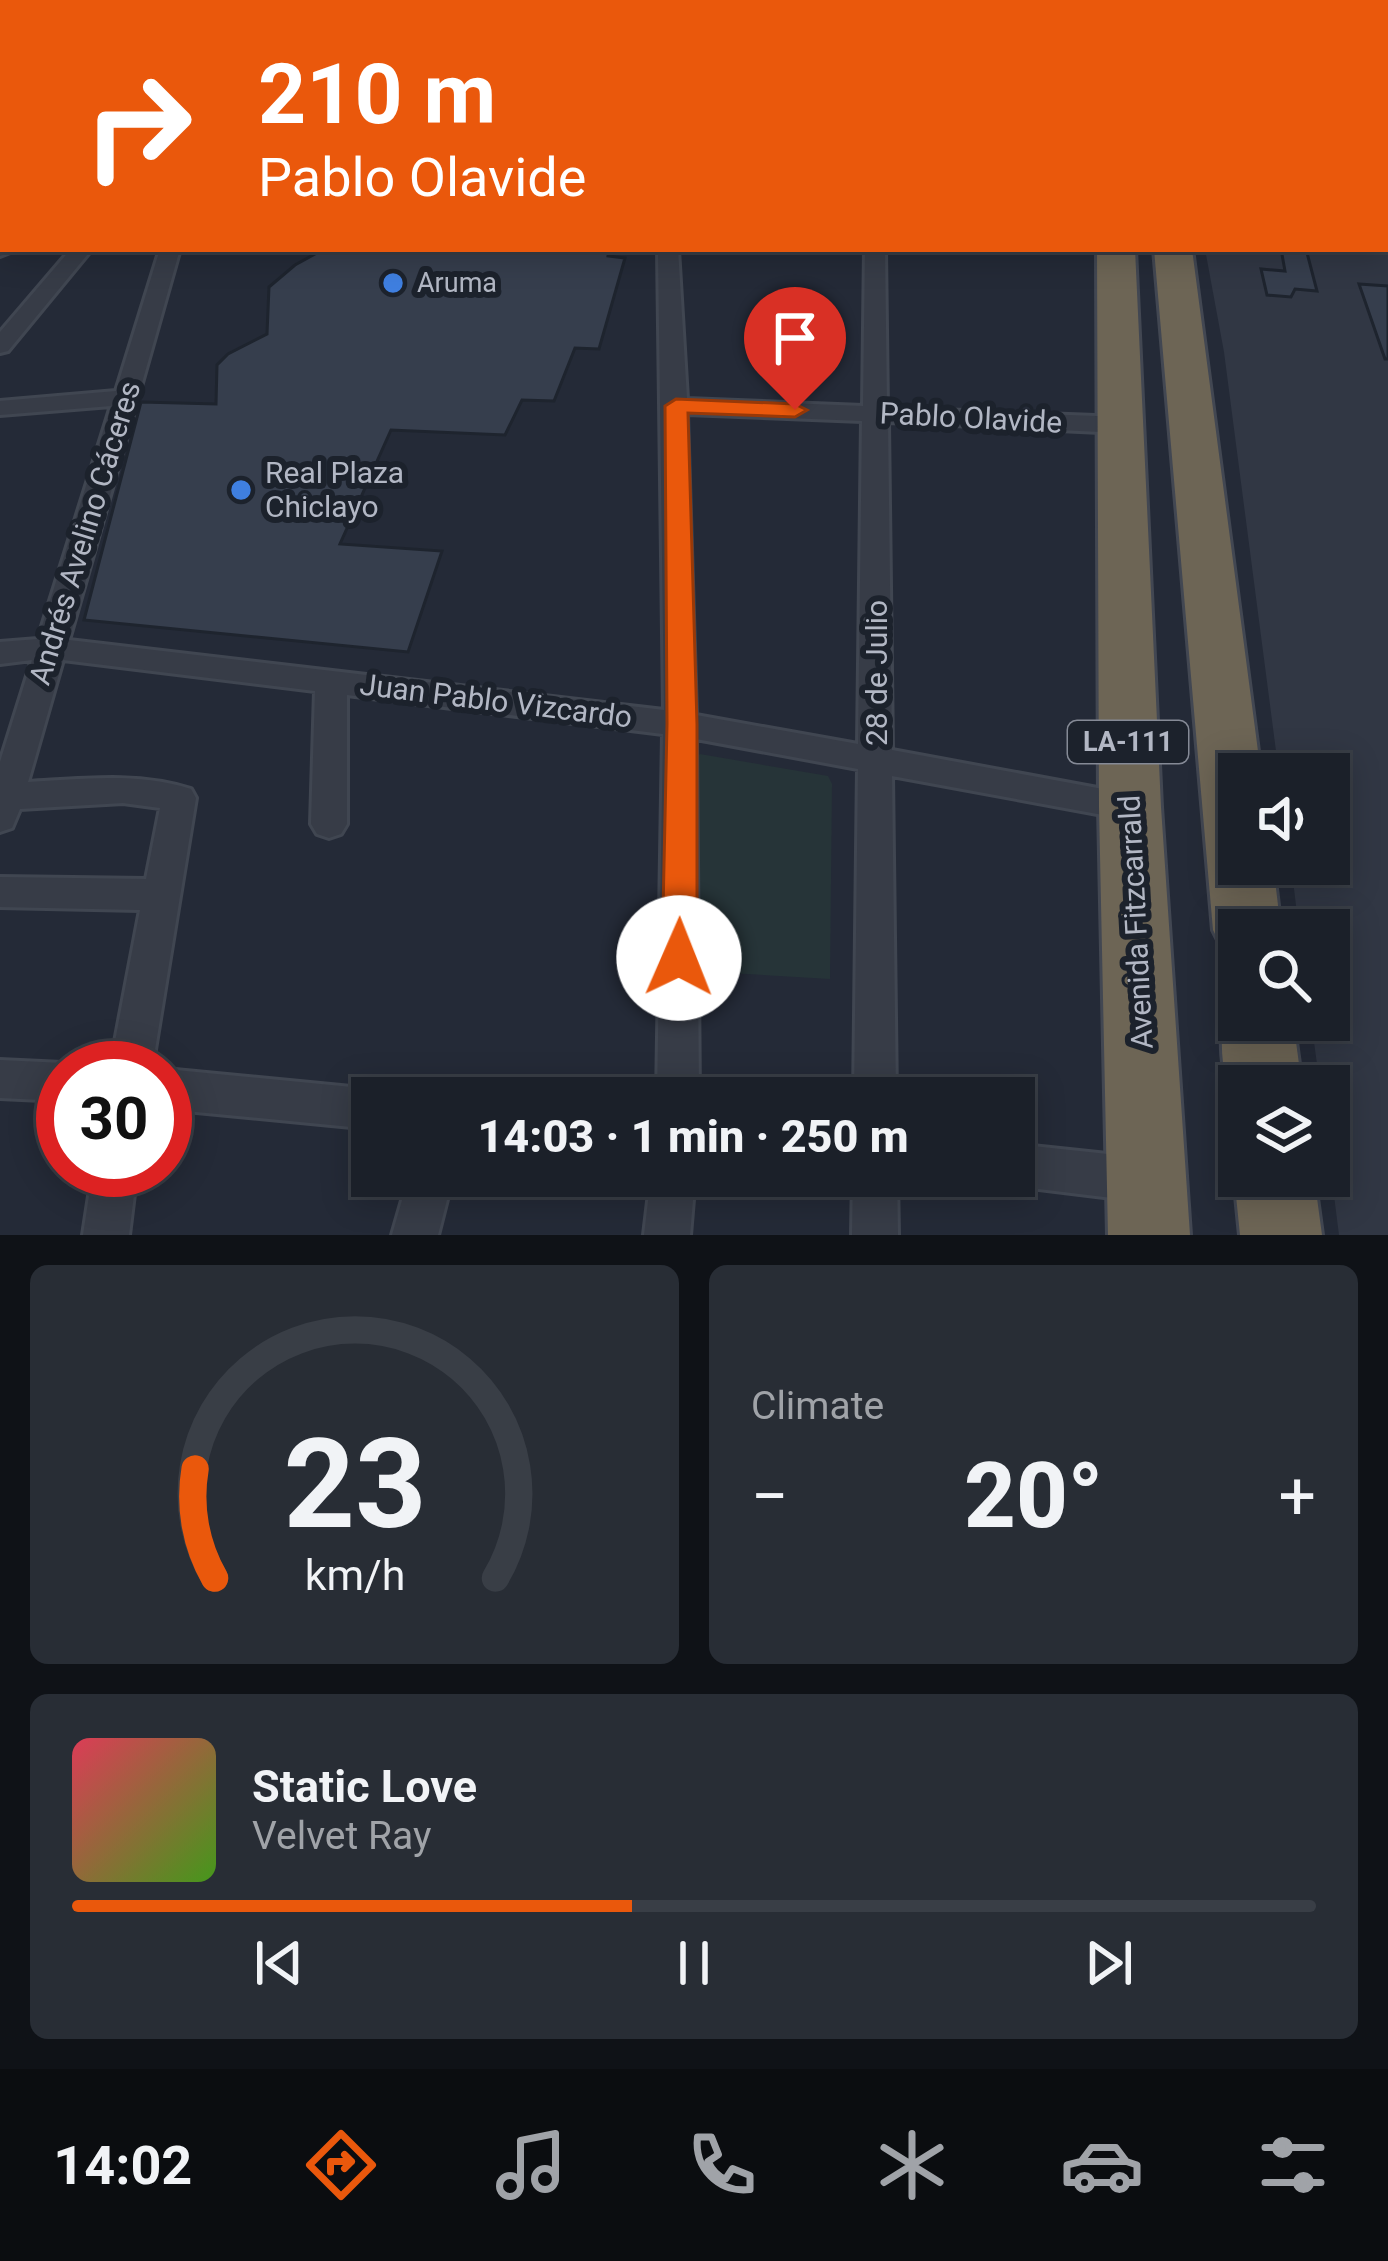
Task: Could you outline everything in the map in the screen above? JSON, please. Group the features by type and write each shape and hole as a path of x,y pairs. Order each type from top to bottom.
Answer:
{"highway":[{"name":"Avenida Fitzcarrald","path":"1116,252 1130,807 1148,1208"},
{"name":"LA-111","path":"1173,252 1228,753"},
{"path":"1276,1197 1281,1235"}],"street":[{"path":"0,316 55,252"},
{"path":"0,346 79,252"},
{"name":"Andrés Avelino Cáceres","path":"3,807 169,252"},
{"path":"668,252 682,724 678,1077"},
{"name":"28 de Julio","path":"875,252 875,1077"},
{"path":"0,408 126,397"},
{"name":"Pablo Olavide","path":"676,406 1122,425"},
{"name":"Juan Pablo Vizcardo","path":"0,653 50,648 682,724 1130,807"},
{"path":"328,824 331,680"},
{"path":"3,807 123,790 179,798 136,1041"},
{"path":"0,892 163,895"},
{"path":"0,1079 36,1081"},
{"path":"192,1092 351,1107"},
{"path":"1035,1172 1148,1208"},
{"path":"106,1235 111,1197"},
{"path":"415,1235 425,1197"},
{"path":"667,1235 671,1197"},
{"path":"875,1197 875,1235"}],"shaded area":[{"path":"1206,252 1388,252 1388,1235 1339,1235 1334,1197 1350,1197 1350,1065 1317,1065 1314,1041 1350,1041 1350,909 1296,909 1294,885 1350,885 1350,753 1276,753 1224,352"},
{"path":"700,754 828,776 832,784 830,979 694,971 692,762"}],"building":[{"name":"Real Plaza Chiclayo","path":"319,252 609,252 608,256 625,258 599,349 575,348 554,401 522,400 505,435 391,430 340,544 442,551 408,652 84,620 141,402 216,404 217,365 267,334 269,287"},
{"path":"1282,252 1307,252 1317,291 1295,289 1291,297 1267,295 1261,269 1285,271"},
{"path":"1359,284 1388,286 1388,359 1385,359"}],"place":[{"name":"Aruma","path":"393,283"},
{"name":"Real Plaza Chiclayo","path":"241,490"}],"route":[{"path":"679,958 682,724 676,406 795,410"}]}
